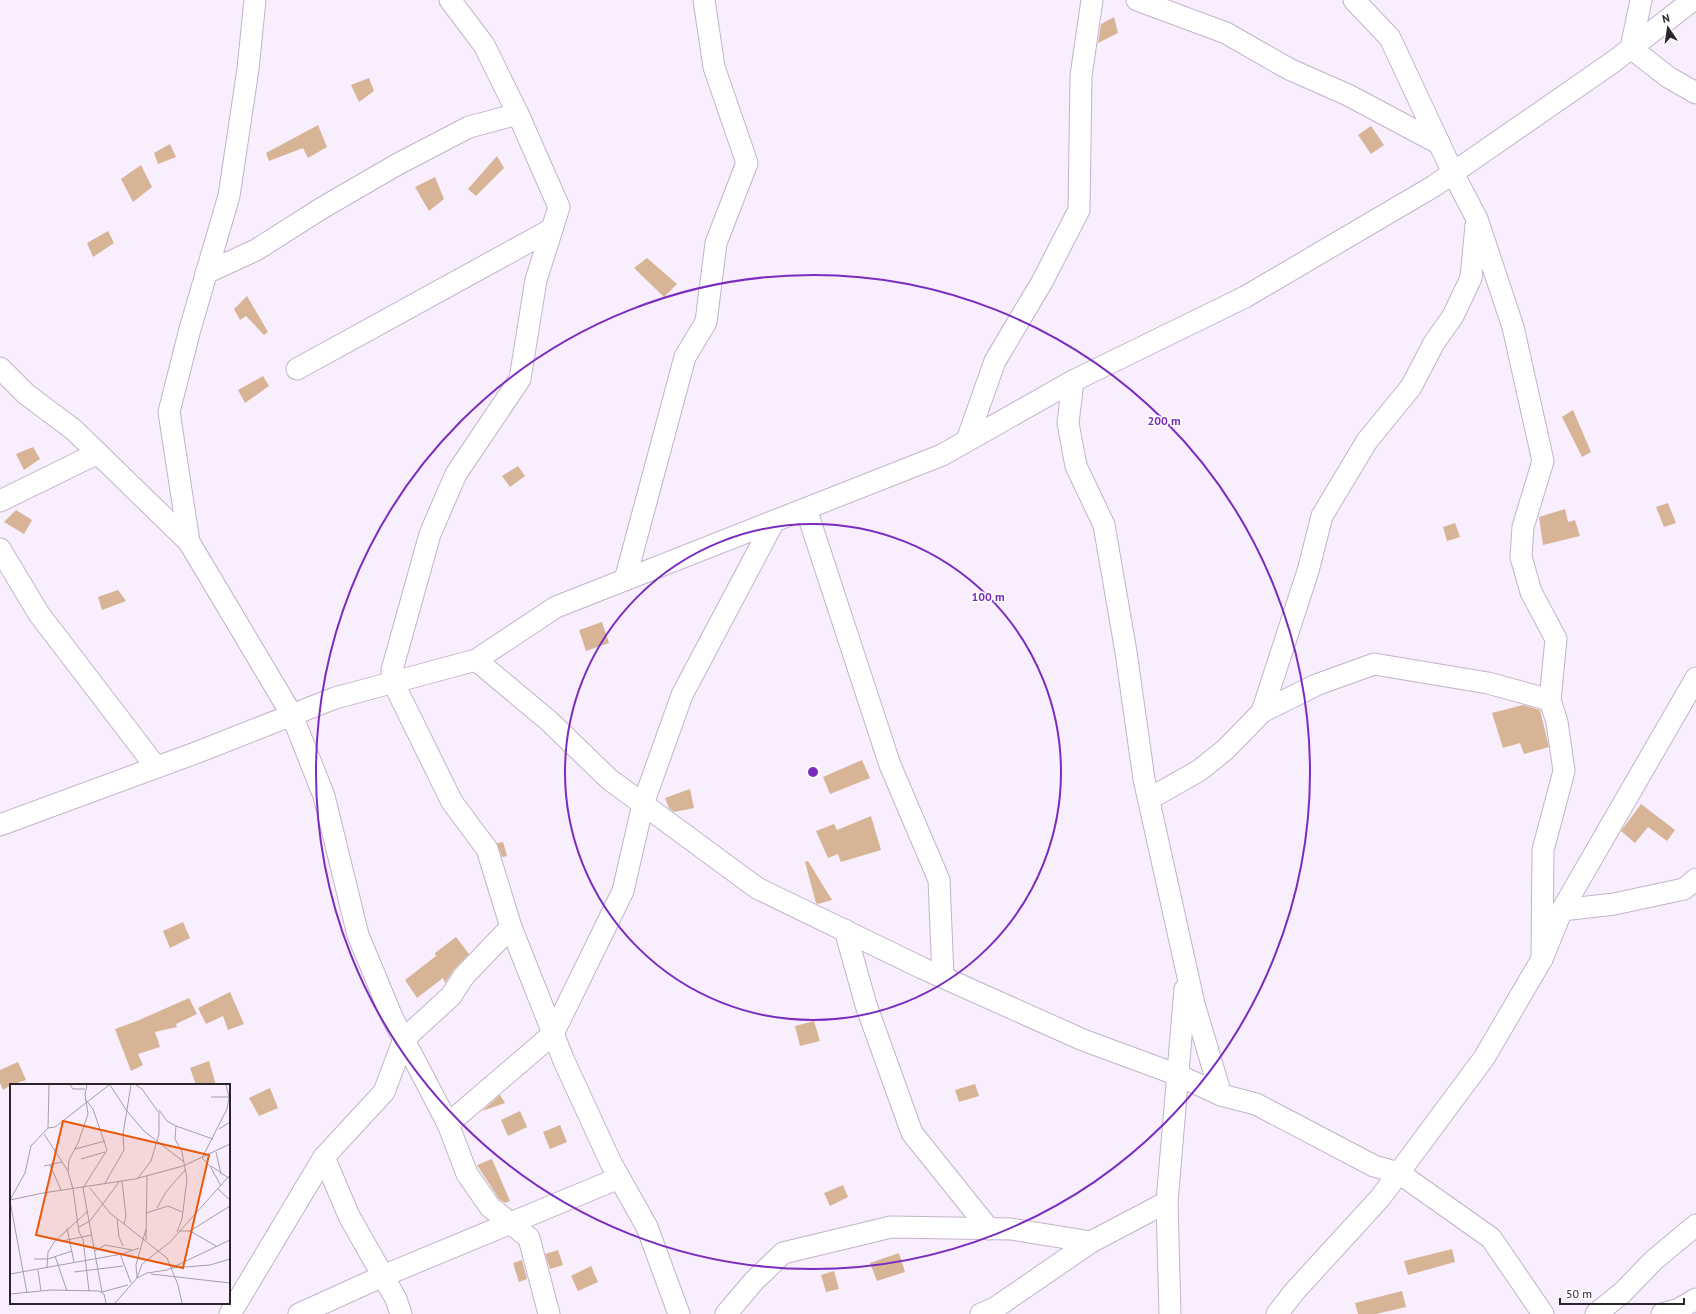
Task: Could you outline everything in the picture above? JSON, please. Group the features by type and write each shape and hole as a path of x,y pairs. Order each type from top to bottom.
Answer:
{"street":[{"path":"189,542 169,412 190,329 229,196 248,69 255,0"},
{"path":"450,0 484,44 518,114 559,207 536,280 520,379 456,474 430,534 392,670 393,682 452,802 487,849 511,927 567,1069 619,1178 647,1227 679,1314"},
{"path":"625,580 685,357 706,322 716,243 747,163 714,67 704,0"},
{"path":"967,440 995,361 1042,282 1079,210 1081,76 1092,0"},
{"path":"1136,0 1226,33 1289,69 1348,95 1440,144"},
{"path":"1354,0 1390,38 1453,173 1477,219 1513,327 1543,461 1523,527 1521,557 1531,592 1556,639 1550,700 1557,722 1564,771 1543,850 1542,959"},
{"path":"1631,48 1641,0"},
{"path":"0,825 335,698 476,660 556,607 942,455 1073,381 1245,297 1434,186 1631,48 1692,0"},
{"path":"1631,48 1668,78 1696,93"},
{"path":"206,273 256,250 384,172 469,127 518,114"},
{"path":"1262,712 1308,571 1322,516 1367,442 1411,387 1434,343 1453,316 1471,278 1477,219"},
{"path":"297,369 552,229"},
{"path":"0,368 26,394 74,430 189,542 292,715 324,796 358,935 392,1017 448,1124 467,1174 490,1207 528,1238 549,1314"},
{"path":"1073,381 1068,423 1076,466 1104,525 1126,652 1144,779 1194,1004 1221,1095"},
{"path":"0,501 98,453"},
{"path":"806,509 890,765 939,880 943,977"},
{"path":"448,1124 553,1034 623,891 643,804 682,695 774,521"},
{"path":"0,549 39,614 156,767"},
{"path":"476,660 549,721 609,779 757,888 943,977 1083,1040 1178,1075 1221,1095 1256,1104 1374,1166 1399,1173 1490,1238 1543,1314"},
{"path":"1149,799 1200,770 1226,749 1262,712 1316,685 1374,664 1488,683 1550,700"},
{"path":"1277,1314 1294,1292 1380,1198 1484,1058 1542,959 1562,910 1696,678"},
{"path":"1562,910 1614,904 1692,887"},
{"path":"230,1314 324,1157 384,1092 404,1039 451,996 464,976 511,927"},
{"path":"845,930 866,1005 912,1133 989,1229"},
{"path":"1170,1314 1167,1202 1187,970"},
{"path":"324,1157 349,1216 396,1299 400,1314"},
{"path":"299,1314 383,1276 619,1178"},
{"path":"981,1314 995,1308 1091,1242 1167,1202"},
{"path":"1596,1314 1623,1292 1654,1260 1696,1225"},
{"path":"726,1314 754,1281 783,1253 891,1227 1011,1229 1091,1242"},
{"path":"1662,1314 1679,1310 1696,1299"}],"building":[{"path":"1114,17 1118,33 1098,43 1101,24"},
{"path":"369,78 374,91 359,102 351,85"},
{"path":"318,125 327,147 308,158 303,148 269,161 266,153"},
{"path":"1371,126 1384,145 1371,154 1358,135"},
{"path":"170,144 176,157 158,164 154,153"},
{"path":"497,156 504,168 476,196 468,189"},
{"path":"141,165 152,187 133,202 121,179"},
{"path":"435,177 444,199 429,211 415,187"},
{"path":"108,231 114,243 93,257 87,243"},
{"path":"647,258 677,284 664,297 634,268"},
{"path":"247,296 268,332 264,335 246,316 240,320 234,309"},
{"path":"263,376 269,386 245,403 238,390"},
{"path":"1573,410 1591,452 1582,457 1562,417"},
{"path":"33,447 40,459 24,470 16,454"},
{"path":"518,466 525,476 510,487 502,476"},
{"path":"1668,503 1676,523 1664,527 1656,507"},
{"path":"1565,509 1568,522 1575,520 1580,536 1543,545 1539,517"},
{"path":"16,510 32,520 24,534 4,522"},
{"path":"1455,523 1460,537 1447,541 1443,527"},
{"path":"118,590 126,601 102,610 98,597"},
{"path":"602,622 609,643 586,651 579,630"},
{"path":"1523,705 1540,710 1549,747 1524,754 1520,743 1503,748 1492,713"},
{"path":"862,760 870,778 830,794 823,777"},
{"path":"690,789 694,808 674,812 669,808 665,798"},
{"path":"1641,804 1675,830 1667,841 1648,827 1635,843 1621,831"},
{"path":"871,816 881,850 841,862 838,854 828,858 816,831 834,824 837,830"},
{"path":"503,842 507,856 502,857 497,843"},
{"path":"808,861 832,900 818,904 816,903 805,862"},
{"path":"183,922 190,938 170,948 163,931"},
{"path":"456,937 469,954 455,968 445,983 443,978 417,998 405,980 436,956 435,953"},
{"path":"230,992 244,1024 228,1030 223,1016 206,1024 198,1008"},
{"path":"189,998 197,1014 176,1024 177,1027 155,1032 160,1047 138,1054 143,1065 131,1071 115,1029"},
{"path":"814,1021 820,1041 800,1046 795,1026"},
{"path":"209,1061 216,1084 196,1084 190,1068"},
{"path":"18,1062 26,1080 10,1084 10,1086 3,1090 0,1083 0,1070"},
{"path":"975,1084 979,1096 959,1102 955,1090"},
{"path":"270,1088 278,1108 259,1116 249,1098"},
{"path":"500,1095 505,1103 482,1111"},
{"path":"520,1111 527,1127 508,1136 501,1120"},
{"path":"560,1125 567,1142 550,1149 543,1132"},
{"path":"492,1159 510,1201 505,1203 499,1199 477,1165"},
{"path":"843,1185 848,1197 830,1206 824,1193"},
{"path":"1452,1249 1455,1262 1408,1275 1404,1261"},
{"path":"558,1250 563,1265 550,1269 545,1254"},
{"path":"899,1253 905,1272 877,1281 870,1263"},
{"path":"522,1260 527,1279 519,1282 513,1263"},
{"path":"591,1266 598,1282 578,1291 571,1276"},
{"path":"834,1271 839,1289 826,1292 821,1275"},
{"path":"1402,1291 1406,1307 1376,1314 1358,1314 1355,1303"}]}
